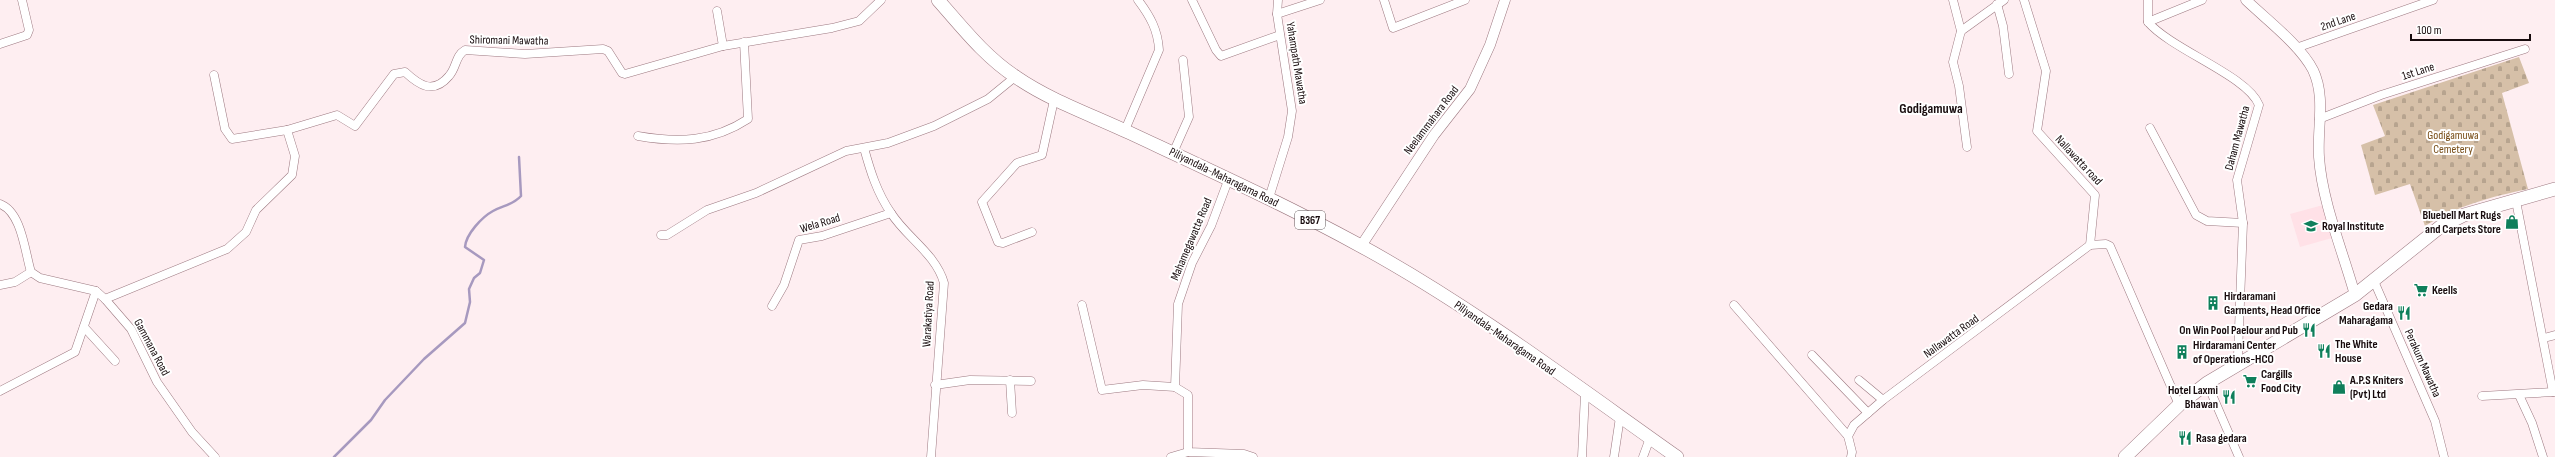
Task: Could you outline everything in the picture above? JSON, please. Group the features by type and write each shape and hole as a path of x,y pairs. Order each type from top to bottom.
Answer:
{"main road":[{"name":"Piliyandala-Maharagama Road","path":"938,0 970,37 1015,77 1054,100 1125,130 1270,198 1360,246 1455,303 1585,394 1620,416 1676,457"},
{"path":"2127,456 2178,405 2207,383 2355,295 2440,227 2464,215 2555,189"}],"street":[{"path":"0,44 27,35 29,30 22,0"},
{"name":"Shiromani Mawatha","path":"214,75 225,129 232,139 287,130 337,115 355,126 358,126 394,74 404,72 424,87 434,86 449,76 459,54 465,50 525,54 603,49 608,51 622,73 625,74 723,46 832,28 859,21 881,0"},
{"path":"1125,130 1159,50 1159,38 1152,18 1138,0"},
{"path":"1192,0 1216,50 1221,56 1280,35"},
{"name":"Yahampath Mawatha","path":"1270,198 1288,137 1292,111 1277,14 1278,0"},
{"path":"1277,14 1320,0"},
{"path":"1384,0 1393,28 1466,0"},
{"name":"Neelammahara Road","path":"1360,246 1434,135 1470,89 1490,45 1505,0"},
{"path":"1953,0 1960,31 1953,62 1959,86 1967,147"},
{"name":"Nallawatta road","path":"2024,0 2046,72 2037,131 2095,195 2090,245"},
{"path":"2148,0 2148,22 2202,0"},
{"path":"2246,0 2296,48 2312,68 2317,80 2320,92 2319,158 2325,192 2355,295"},
{"name":"2nd Lane","path":"2296,48 2433,0"},
{"path":"1960,31 2001,2"},
{"path":"2001,2 2009,74"},
{"path":"717,11 723,46"},
{"name":"Daham Mawatha","path":"2148,22 2159,34 2214,67 2252,93 2259,105 2237,180 2243,223 2238,355 2241,363"},
{"path":"638,136 662,140 704,139 748,119 744,42"},
{"name":"1st Lane","path":"2319,119 2381,96 2525,49"},
{"path":"1173,153 1189,117 1183,60"},
{"path":"661,235 667,235 707,210 756,193 846,152 888,143 934,126 988,99 1015,77"},
{"path":"1032,232 1003,243 998,242 982,202 1017,163 1042,154 1054,100"},
{"path":"2150,128 2196,215 2207,221 2243,223"},
{"path":"106,299 227,249 246,232 256,210 292,175 295,156 287,130"},
{"name":"Warakatiya Road","path":"864,148 871,175 891,213 928,255 942,275 944,283 935,385 931,457"},
{"name":"Mahamegawatte Road","path":"1175,387 1178,304 1192,263 1211,226 1229,178"},
{"path":"2482,396 2554,392 2516,201"},
{"path":"0,204 6,206 16,222 31,272 15,282 0,285"},
{"name":"Wela Road","path":"772,306 784,285 799,240 822,236 891,213"},
{"path":"2090,245 2106,244 2110,246 2178,405"},
{"name":"Nallawatta Road","path":"1848,436 1854,425 1883,400 2090,245"},
{"name":"Gammana Road","path":"31,272 40,278 96,291 106,299 131,329 157,382 192,432 215,457"},
{"name":"Perakum Mawatha","path":"2374,281 2435,421 2444,457"},
{"path":"0,391 75,352 96,291"},
{"path":"1082,305 1102,390 1143,385 1175,387 1188,395 1188,452"},
{"path":"1734,305 1848,436 1852,452 1851,457"},
{"path":"84,328 114,361"},
{"path":"2544,338 2555,335"},
{"path":"1812,355 1868,413"},
{"path":"935,385 970,380 1031,381"},
{"path":"1010,380 1012,413"},
{"path":"1859,380 1883,400"},
{"path":"2207,383 2239,457"},
{"path":"1582,457 1585,394"},
{"path":"2519,395 2532,423 2543,457"},
{"path":"1614,457 1620,416"},
{"path":"1643,457 1650,438"},
{"path":"1171,457 1188,452 1244,454 1253,457"}],"shaded area":[{"name":"Royal Institute","path":"2323,205 2332,238 2300,247 2290,214"}],"green space":[{"name":"Godigamuwa Cemetery","path":"2519,57 2529,83 2502,93 2528,189 2500,195 2474,203 2449,213 2425,226 2410,184 2375,195 2361,145 2385,136 2373,105"}],"waterway":[{"path":"334,457 371,420 385,400 424,359 465,323 470,302 469,289 474,278 480,273 484,260 465,247 466,242 471,231 484,217 493,211 512,203 521,196 519,157"}],"place":[{"name":"Bluebell Mart Rugs and Carpets Store","path":"2512,222"},
{"name":"Royal Institute","path":"2311,226"},
{"name":"Keells","path":"2421,290"},
{"name":"Hirdaramani Garments, Head Office","path":"2213,303"},
{"name":"Gedara Maharagama","path":"2404,313"},
{"name":"On Win Pool Paelour and Pub","path":"2309,330"},
{"name":"The White House","path":"2324,351"},
{"name":"Hirdaramani Center of Operations-HCO","path":"2182,352"},
{"name":"Cargills Food City","path":"2250,381"},
{"name":"A.P.S Kniters (Pvt) Ltd","path":"2339,387"},
{"name":"Hotel Laxmi Bhawan","path":"2229,397"},
{"name":"Rasa gedara","path":"2185,438"}],"district":[{"name":"Godigamuwa","path":"1931,108"}]}
